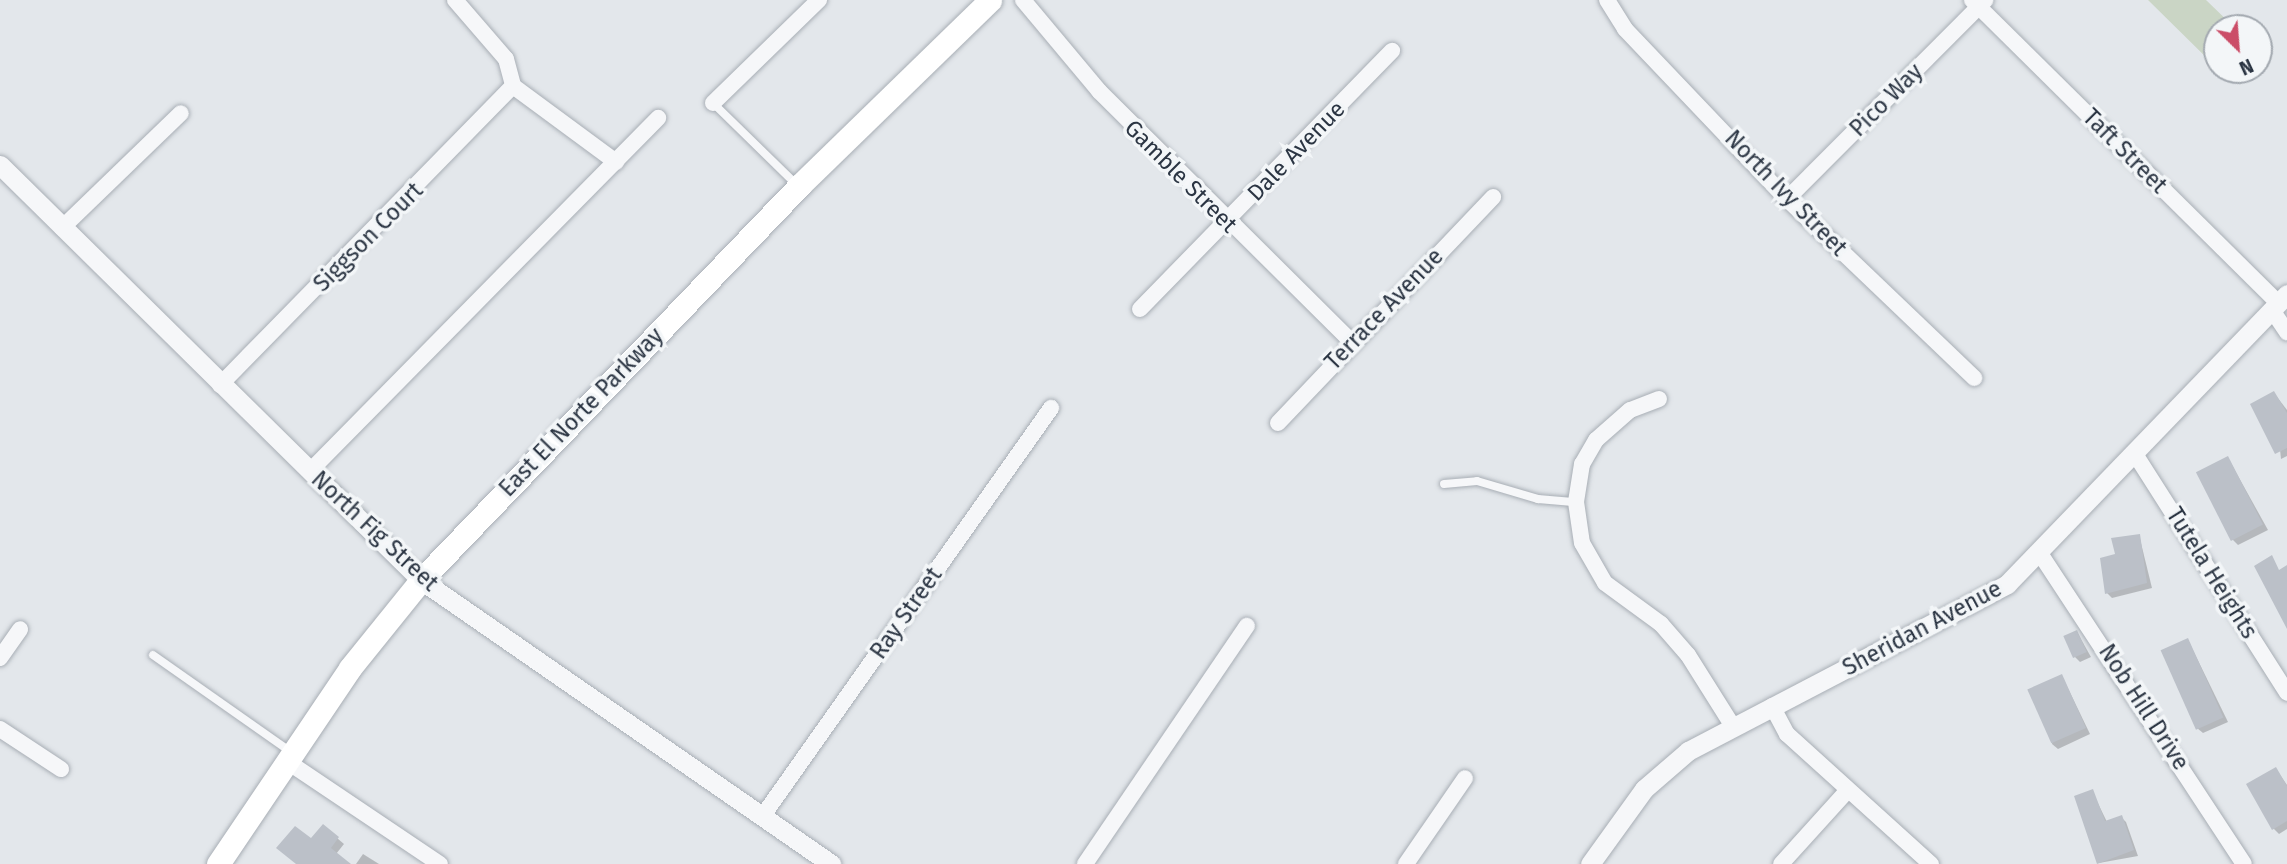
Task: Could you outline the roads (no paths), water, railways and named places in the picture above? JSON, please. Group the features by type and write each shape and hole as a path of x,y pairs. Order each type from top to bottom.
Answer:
{"main road":[{"name":"East El Norte Parkway","path":"218,864 291,758 421,580 798,186 990,0"}],"street":[{"path":"454,0 506,59 513,86 616,162"},
{"path":"713,103 818,0"},
{"name":"Gamble Street","path":"1023,0 1099,91 1227,223 1351,341"},
{"name":"North Ivy Street","path":"1607,0 1625,29 1787,199 1974,378"},
{"name":"Pico Way","path":"1787,199 1979,2"},
{"name":"Taft Street","path":"1979,2 2279,302 2287,332"},
{"name":"Dale Avenue","path":"1140,309 1227,223 1392,51"},
{"name":"Siggson Court","path":"220,385 513,86"},
{"path":"62,228 181,113"},
{"path":"310,471 659,118"},
{"name":"North Fig Street","path":"0,165 220,385 421,580 831,864"},
{"name":"Terrace Avenue","path":"1278,424 1351,341 1493,197"},
{"name":"Sheridan Avenue","path":"1590,864 1644,789 1674,761 1732,725 1986,597 2039,552 2279,302"},
{"path":"1659,399 1630,410 1596,440 1582,464 1576,502 1582,543 1605,583 1661,624 1732,725"},
{"name":"Ray Street","path":"762,817 1051,408"},
{"name":"Tutela Heights","path":"2135,454 2287,693"},
{"name":"Nob Hill Drive","path":"2039,552 2244,864"},
{"path":"1085,864 1247,626"},
{"path":"0,658 20,629"},
{"path":"1772,706 1787,734 1847,791 1931,864"},
{"path":"0,729 61,769"},
{"path":"291,758 440,864"},
{"path":"1406,864 1465,778"},
{"path":"1781,864 1847,791"}],"lane":[{"path":"713,103 798,186"},
{"path":"1444,484 1477,481 1538,499 1576,502"},
{"path":"153,655 291,758"}]}
